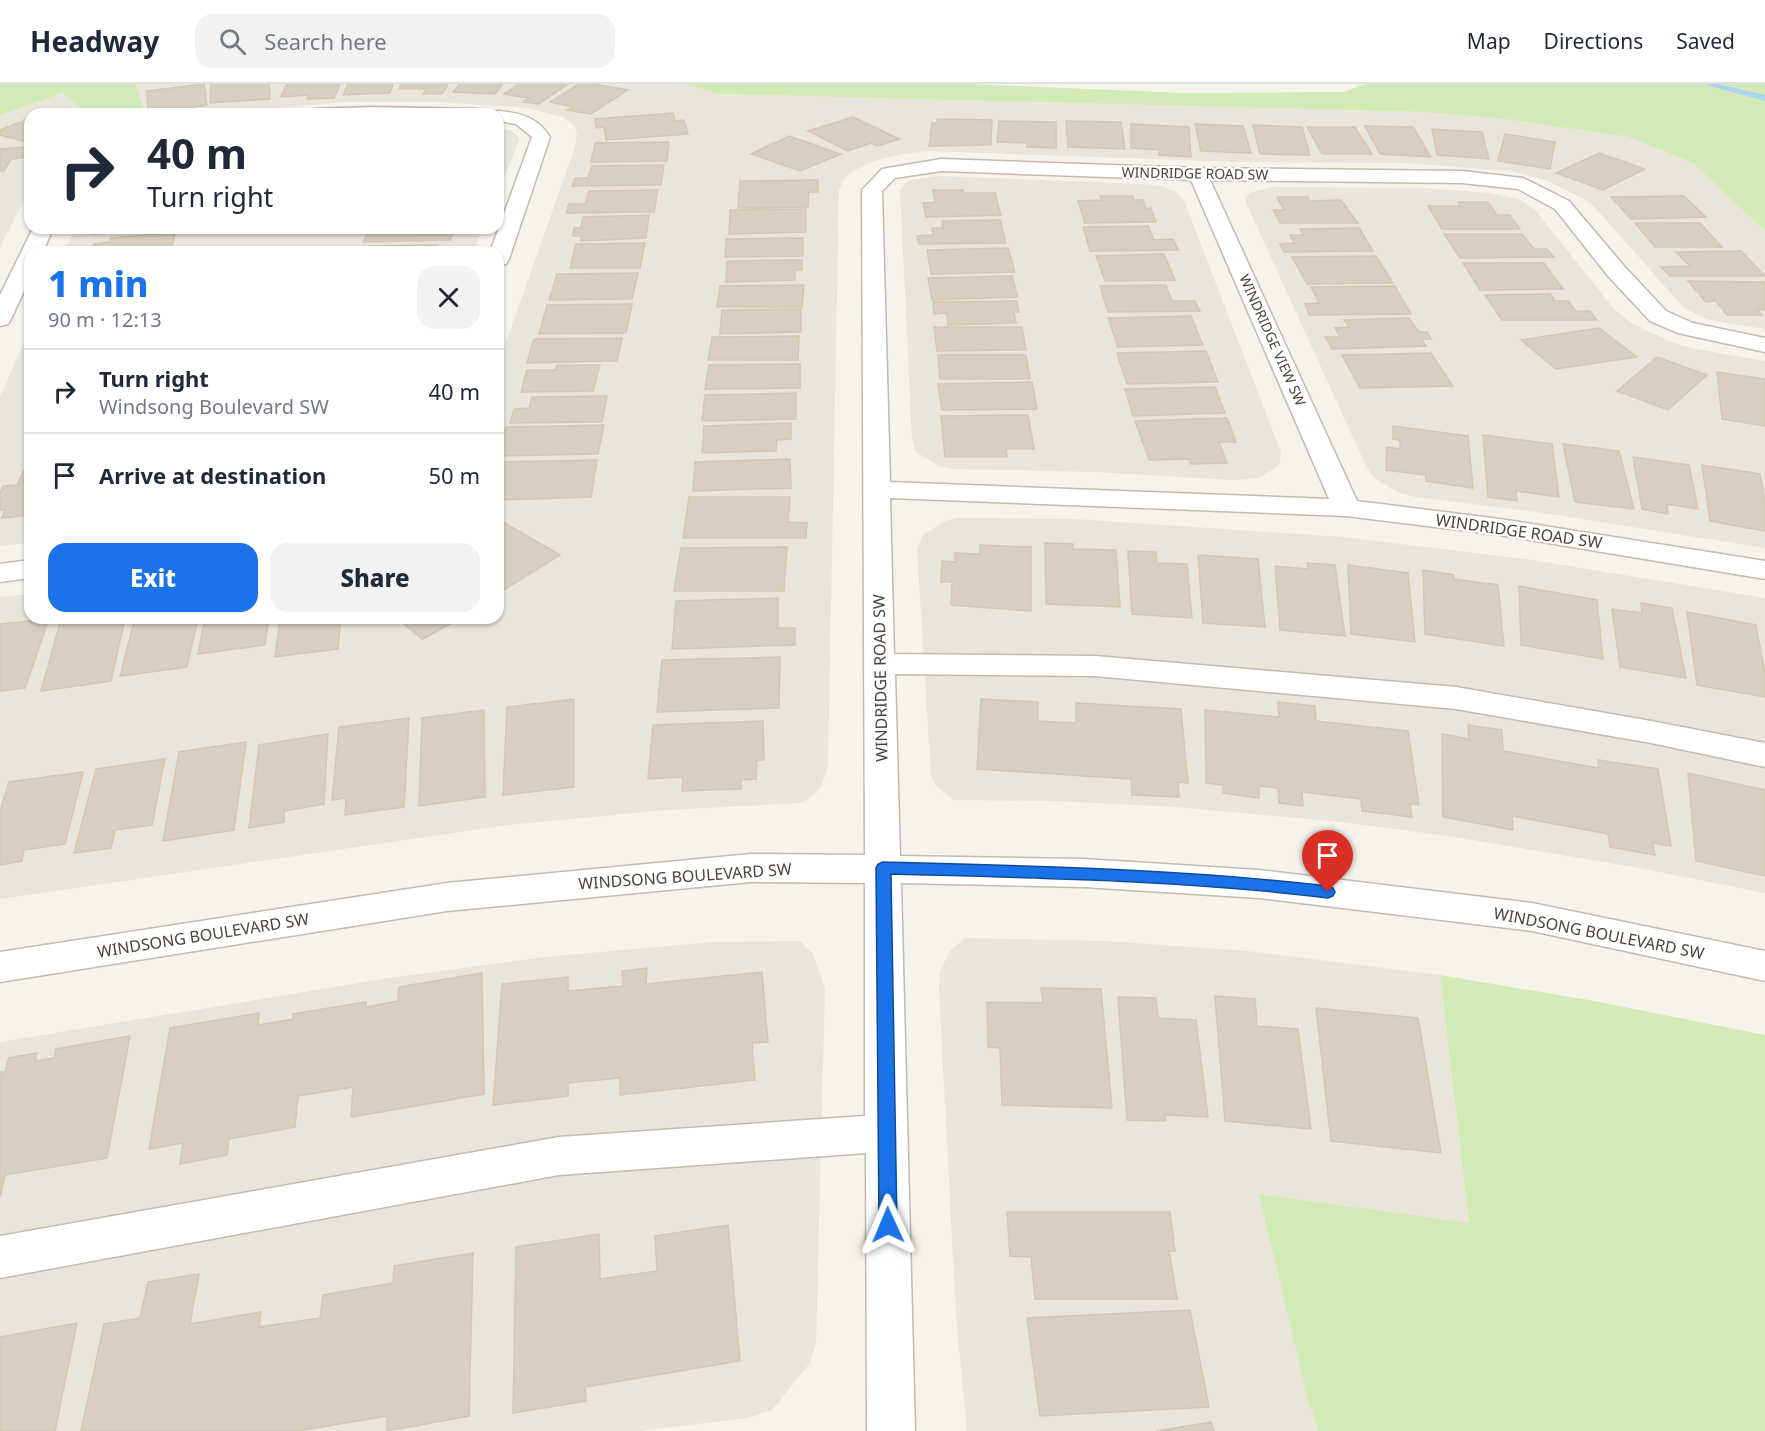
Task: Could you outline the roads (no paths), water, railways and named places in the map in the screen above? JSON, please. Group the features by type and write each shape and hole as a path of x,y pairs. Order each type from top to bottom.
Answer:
{"street":[{"path":"503,246 542,137 532,124 515,117 504,116"},
{"name":"WINDRIDGE ROAD SW","path":"891,1431 872,190 889,173 941,165 1198,174 1462,177 1523,184 1562,205 1616,271 1658,316 1686,328 1765,345"},
{"name":"WINDRIDGE VIEW SW","path":"1198,174 1303,406 1346,508"},
{"path":"0,319 24,269"},
{"name":"WINDRIDGE ROAD SW","path":"876,489 1346,508 1500,527 1765,570"},
{"path":"0,573 24,570"},
{"path":"879,664 1095,666 1456,698 1651,732 1765,755"},
{"name":"WINDSONG BOULEVARD SW","path":"0,967 447,897 751,868 883,868 1083,873 1259,884 1532,917 1765,966"},
{"path":"0,1257 559,1156 887,1133"}],"waterway":[{"path":"1707,84 1765,98"}]}
